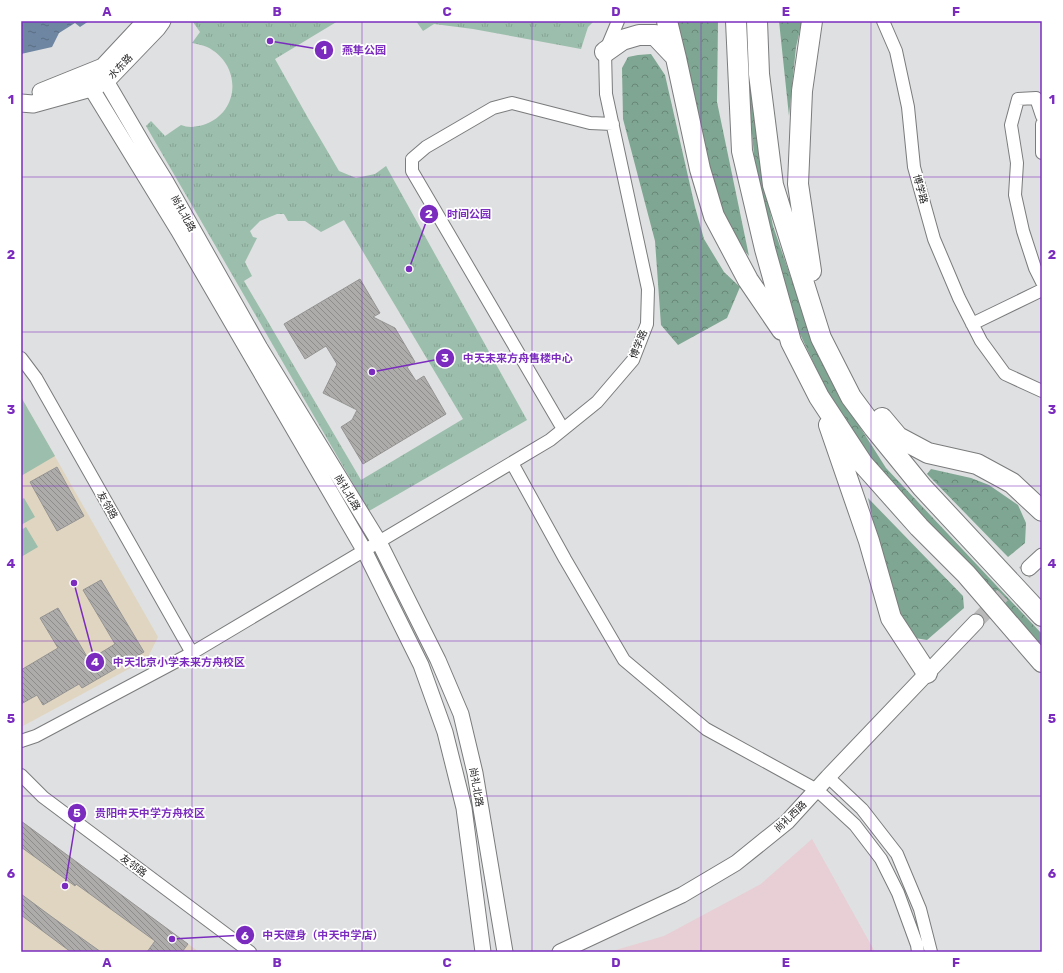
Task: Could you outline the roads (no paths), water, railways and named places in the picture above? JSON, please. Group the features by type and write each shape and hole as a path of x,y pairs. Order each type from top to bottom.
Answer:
{"highway":[{"path":"667,21 700,169 714,216 748,280 791,342 819,397 863,464 919,527 966,574 1041,661"},
{"path":"736,21 742,151 765,249 791,342"},
{"path":"757,21 759,74 773,185 821,338 851,397 874,428 927,492 1042,616"},
{"path":"812,21 802,91 798,184 821,338"},
{"path":"605,52 622,40 639,34 655,35 676,58"},
{"path":"834,363 898,437 928,453 977,464 1012,483 1042,510"},
{"path":"819,397 869,541 891,618 927,673"}],"main road":[{"name":"水东路","path":"96,78 146,21"},
{"name":"水东路","path":"21,94 32,95 96,78 157,28 162,21"},
{"path":"21,103 33,104 96,78"}],"street":[{"name":"博学路","path":"379,542 550,440 597,402 633,360 647,324 648,288 606,94 605,52 618,21"},
{"name":"博学路","path":"883,21 896,51 908,107 914,167 934,239 959,298 981,342 1005,374 1042,391"},
{"name":"尚礼北路","path":"96,78 165,180 260,348 379,542 438,660 460,714 475,773 505,952"},
{"name":"尚礼北路","path":"96,78 178,230 364,550 421,665 446,732 464,808 483,952"},
{"path":"1042,116 1036,98 1018,100 1012,125 1017,163 1015,195 1023,231 1035,268 1042,282"},
{"path":"563,429 412,171 412,159 426,147 493,108 512,103 590,122 613,124"},
{"path":"1042,124 1042,154"},
{"path":"972,324 1042,290"},
{"name":"友邻路","path":"21,358 36,378 192,653"},
{"path":"512,463 624,660 706,729 817,790 855,825 881,859 898,893 918,949"},
{"path":"21,741 36,736 192,653 379,542"},
{"path":"1029,568 1042,556"},
{"name":"尚礼西路","path":"560,952 682,895 736,863 787,822 976,622"},
{"name":"友邻路","path":"21,775 43,797 250,952"},
{"path":"828,777 862,809 897,854 920,909 930,949"}],"water":[{"path":"21,21 89,21 80,27 75,23 59,33 52,47 21,54"}],"tunnel":[{"path":"976,622 1029,568"}],"place":[{"name":"燕隼公园","path":"270,41"},
{"name":"时间公园","path":"409,269"},
{"name":"中天未来方舟售楼中心","path":"372,372"},
{"name":"中天北京小学未来方舟校区","path":"74,583"},
{"name":"贵阳中天中学方舟校区","path":"65,886"},
{"name":"中天健身（中天中学店）","path":"172,939"}]}
